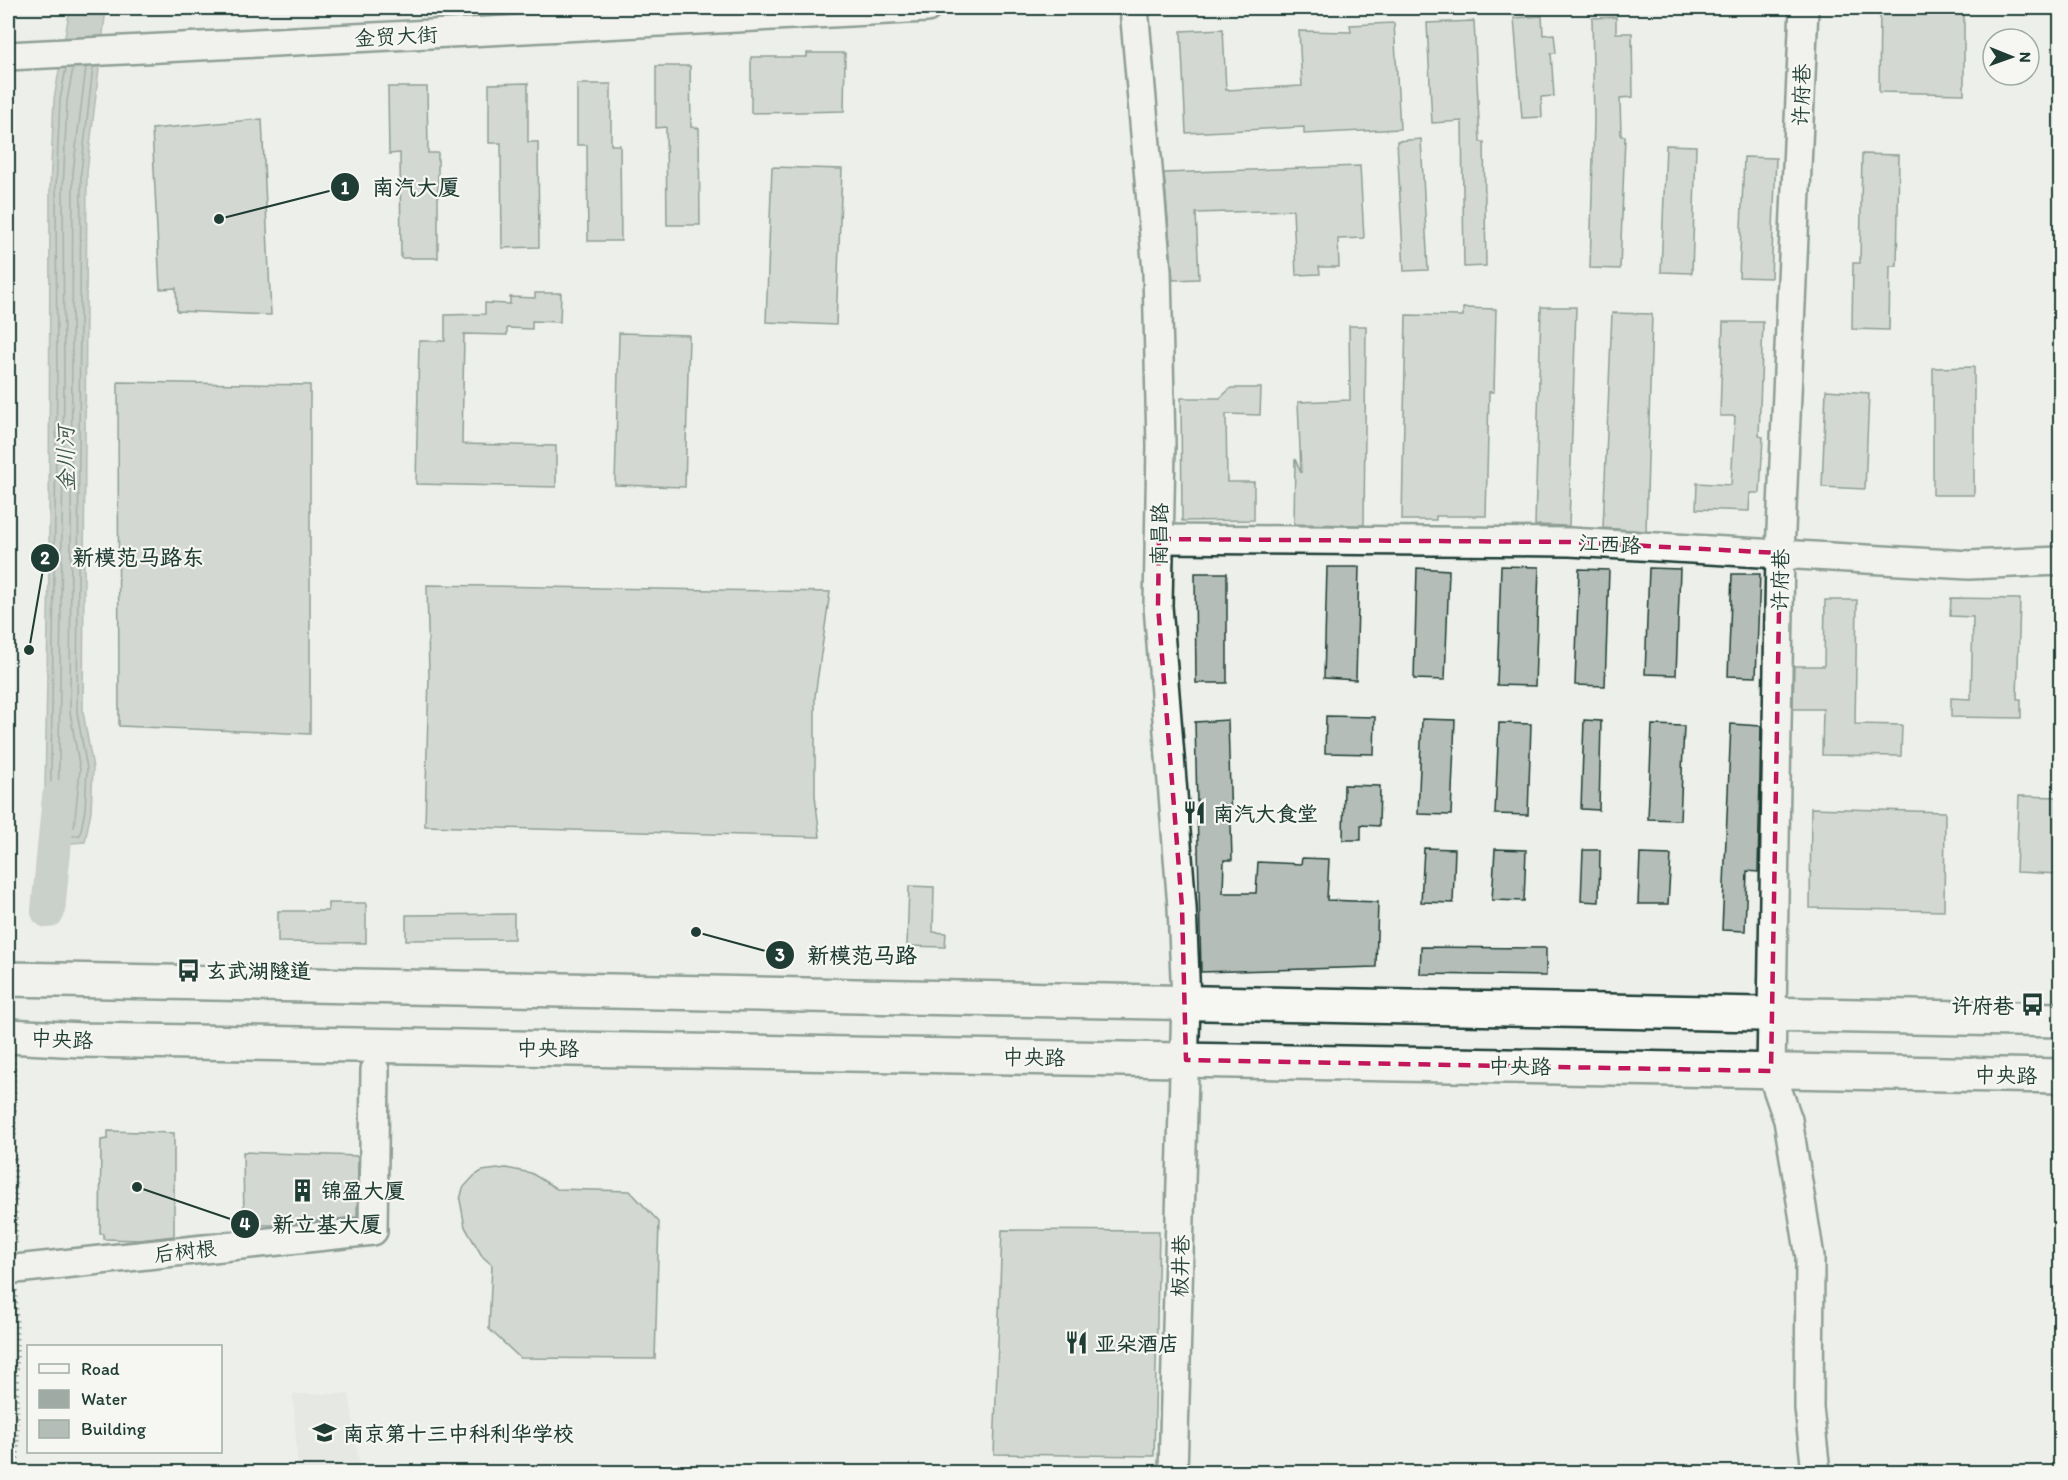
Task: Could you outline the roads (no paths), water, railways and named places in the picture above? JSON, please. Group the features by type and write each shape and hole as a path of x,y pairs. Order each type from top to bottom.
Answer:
{"main road":[{"path":"8,979 2061,1020"},
{"name":"中央路","path":"8,1036 81,1040 2061,1076"}],"street":[{"name":"金贸大街","path":"8,56 927,8"},
{"name":"南昌路","path":"1134,8 1157,272 1161,446 1158,606 1182,907 1186,1059"},
{"name":"许府巷","path":"1804,8 1780,553 1771,1071 1788,1120 1810,1257 1809,1408 1816,1473"},
{"name":"江西路","path":"1159,539 1570,542 1969,565 2061,561"},
{"name":"板井巷","path":"1173,1473 1186,1059"},
{"name":"后树根","path":"16,1269 373,1232 375,1070"}],"water":[{"path":"70,8 106,8 87,172 83,712 93,768 91,811 85,842 44,845 49,565 50,189 54,99"}],"waterway":[{"name":"金川河","path":"48,911 59,797"}],"place":[{"name":"南汽大厦","path":"219,219"},
{"name":"新模范马路东","path":"29,650"},
{"name":"南汽大食堂","path":"1195,813"},
{"name":"新模范马路","path":"696,932"},
{"name":"玄武湖隧道","path":"188,970"},
{"name":"许府巷","path":"2032,1005"},
{"name":"新立基大厦","path":"137,1187"},
{"name":"锦盈大厦","path":"303,1190"},
{"name":"亚朵酒店","path":"1077,1343"},
{"name":"南京第十三中科利华学校","path":"325,1433"}]}
